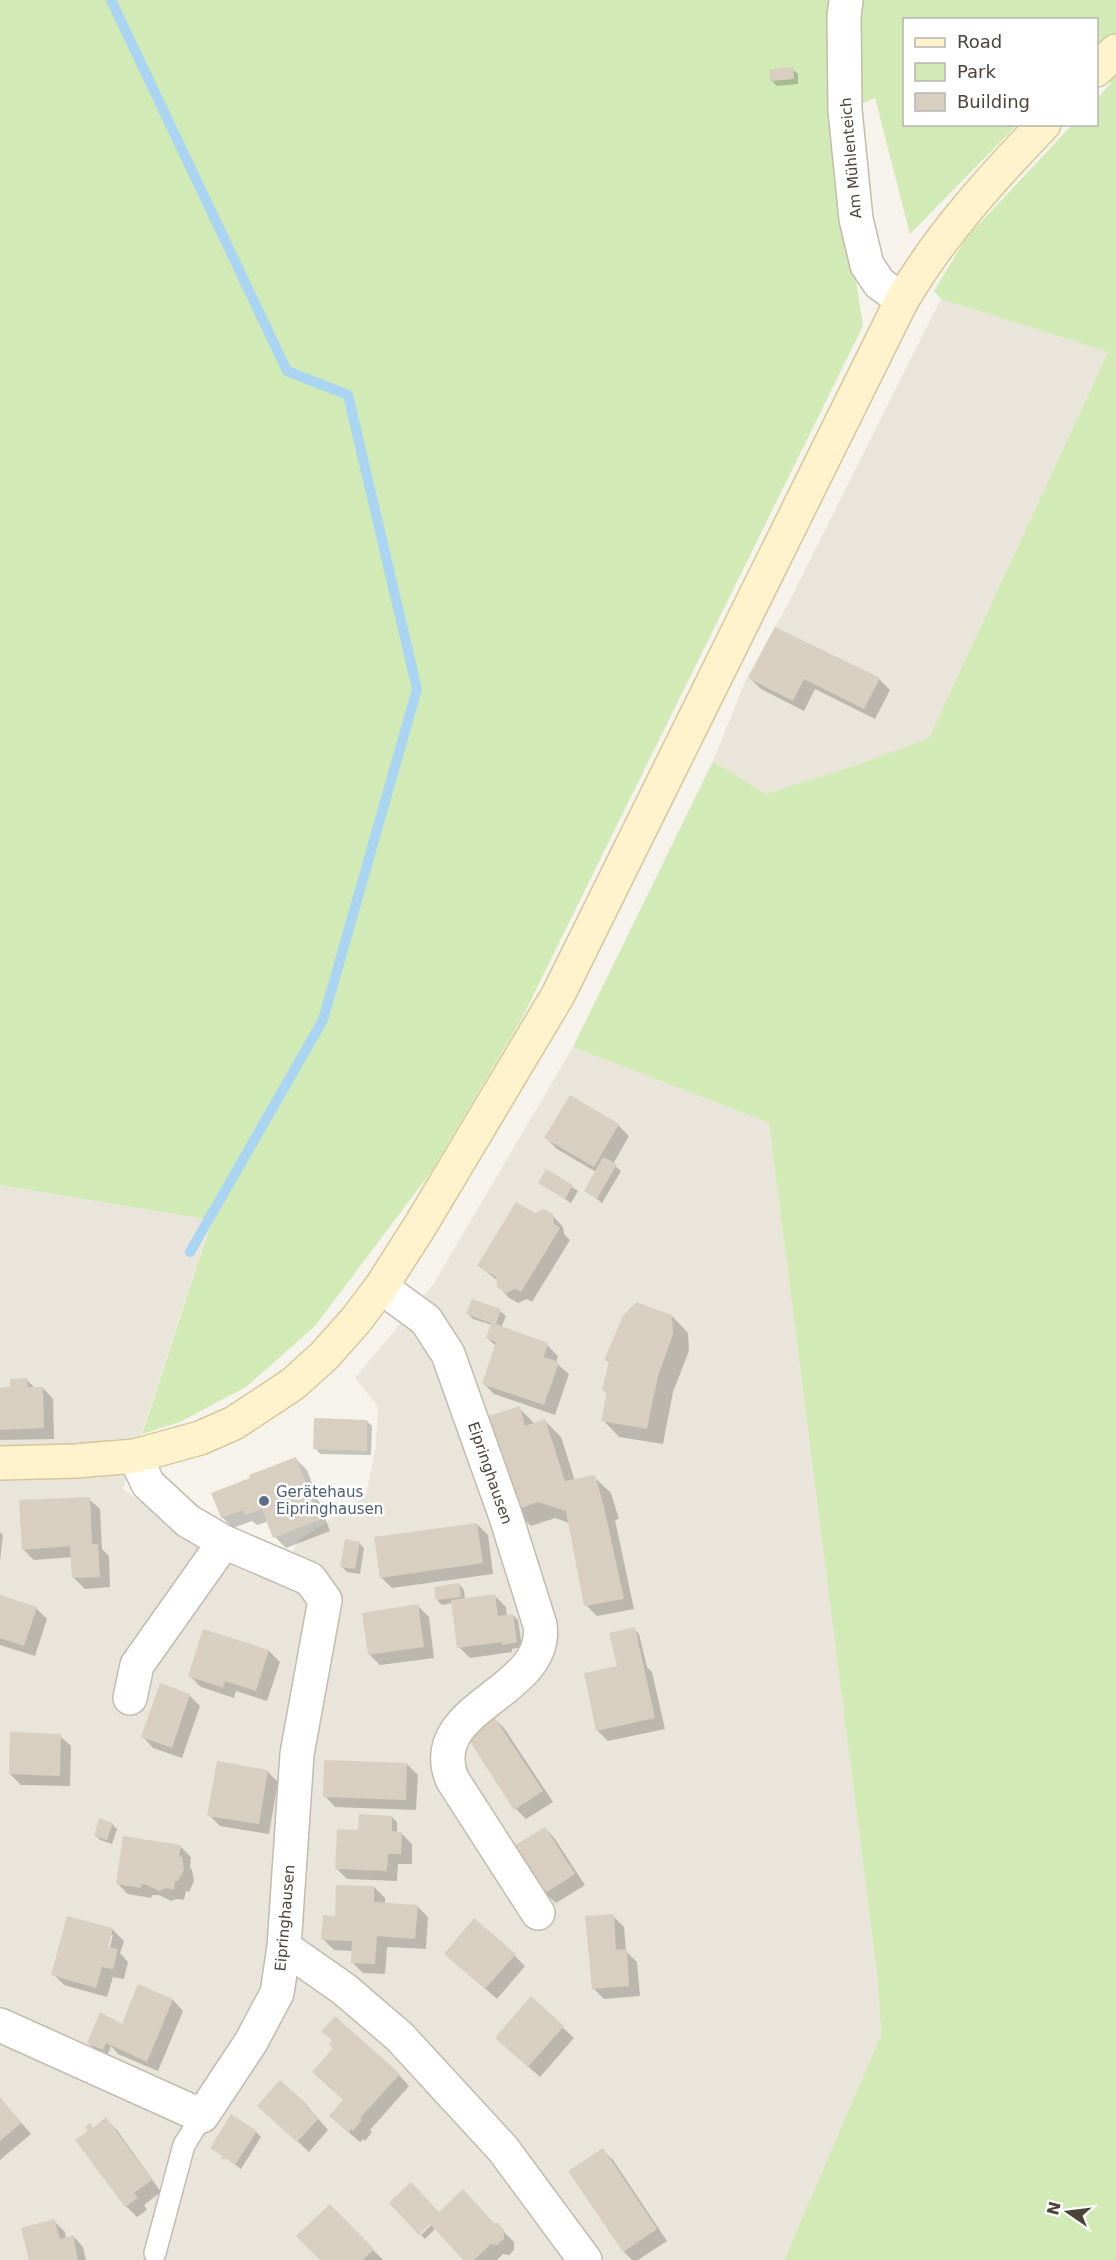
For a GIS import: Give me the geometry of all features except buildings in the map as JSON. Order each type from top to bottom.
[{"type":"main road","points":[[1098,68],[1116,51]]},
{"type":"main road","points":[[0,1463],[75,1461],[135,1456],[200,1438],[234,1423],[293,1384],[332,1348],[357,1320],[420,1226],[562,986],[902,300],[918,272],[959,217],[1042,126]]},
{"type":"street","name":"Am Mühlenteich","points":[[846,0],[844,17],[845,110],[856,219],[867,265],[879,283],[902,300]]},
{"type":"street","name":"Eipringhausen","points":[[381,1287],[426,1320],[448,1354],[506,1517],[540,1625],[542,1634],[539,1648],[531,1662],[459,1727],[449,1743],[447,1752],[448,1770],[452,1779],[538,1913]]},
{"type":"street","name":"Eipringhausen","points":[[135,1456],[148,1484],[188,1521],[224,1542],[310,1579],[325,1600],[297,1754],[284,1947],[277,1994],[251,2042],[202,2116]]},
{"type":"street","points":[[130,1698],[137,1665],[224,1542]]},
{"type":"street","points":[[284,1947],[344,1989],[400,2037],[503,2149],[585,2260]]},
{"type":"street","points":[[0,2025],[202,2116]]},
{"type":"lane","points":[[155,2253],[184,2145],[202,2116]]},
{"type":"shaded area","points":[[941,299],[1108,352],[929,738],[859,764],[766,794],[713,761],[747,677],[789,602]]},
{"type":"shaded area","points":[[573,1047],[769,1123],[878,1982],[881,2035],[784,2260],[0,2260],[0,1185],[212,1219],[123,1489],[197,1545],[278,1578],[299,1540],[366,1496],[376,1445],[378,1407],[355,1378],[434,1283]]},
{"type":"green space","points":[[0,0],[842,0],[848,228],[863,326],[521,1020],[431,1172],[315,1326],[246,1387],[180,1422],[142,1434],[212,1220],[0,1185]]},
{"type":"green space","points":[[853,0],[1116,0],[1116,2260],[784,2260],[881,2035],[878,1982],[769,1123],[573,1047],[713,761],[766,794],[859,764],[929,738],[1108,352],[941,299],[934,291],[966,238],[1071,126],[1098,126],[1098,98],[1111,83],[1098,75],[1098,18],[903,18],[903,126],[1016,126],[910,234],[875,98],[850,108]]},
{"type":"waterway","points":[[111,0],[287,371],[348,395],[417,689],[323,1020],[190,1252]]},
{"type":"place","name":"Gerätehaus Eipringhausen","points":[[264,1501]]}]
